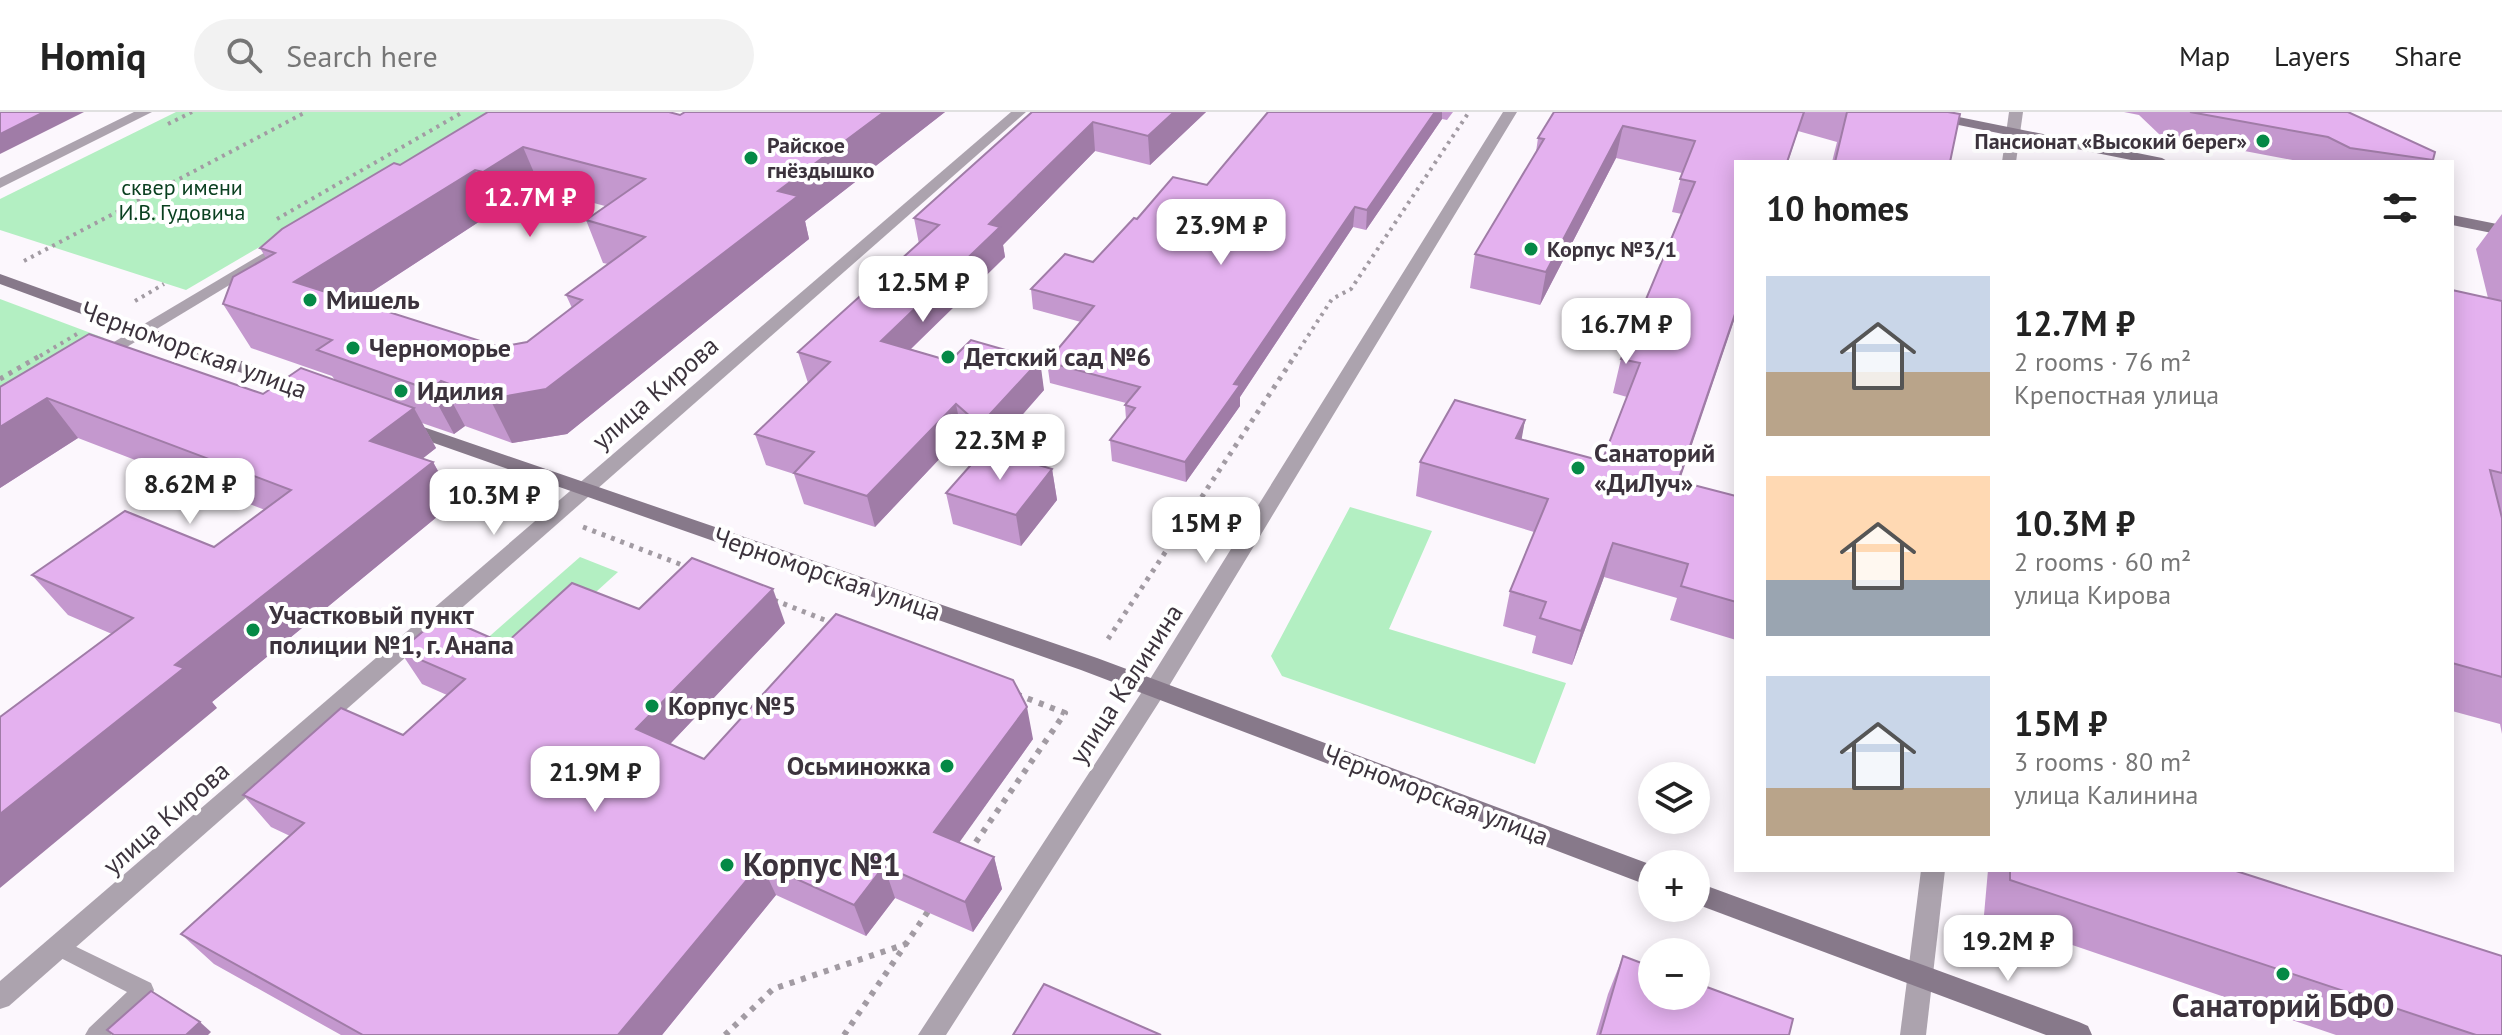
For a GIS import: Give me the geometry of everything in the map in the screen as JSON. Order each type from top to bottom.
[{"type":"street","points":[[0,184],[145,112]]},
{"type":"street","name":"улица Кирова","points":[[0,997],[1019,112]]},
{"type":"street","name":"улица Калинина","points":[[931,1035],[1155,690],[1510,112]]},
{"type":"street","points":[[1914,112],[2152,160]]},
{"type":"street","points":[[2009,160],[2016,112]]},
{"type":"street","points":[[2454,220],[2502,230]]},
{"type":"street","points":[[78,369],[299,237]]},
{"type":"street","name":"Черноморская улица","points":[[7,272],[141,331],[330,399]]},
{"type":"street","name":"Черноморская улица","points":[[388,420],[582,491],[1089,664],[1638,871]]},
{"type":"street","points":[[1913,1035],[1933,872]]},
{"type":"street","points":[[1710,898],[2079,1035]]},
{"type":"lane","points":[[58,947],[144,990],[96,1035]]},
{"type":"path","points":[[7,272],[306,112]]},
{"type":"path","points":[[1108,639],[1332,299],[1351,289],[1469,112]]},
{"type":"path","points":[[431,471],[521,504]]},
{"type":"path","points":[[573,523],[692,569]]},
{"type":"path","points":[[767,598],[841,626]]},
{"type":"path","points":[[959,866],[1065,713],[1005,690]]},
{"type":"path","points":[[844,1035],[933,904]]},
{"type":"path","points":[[725,1035],[773,989],[907,943]]},
{"type":"green space","name":"сквер имени И.В. Гудовича","points":[[176,112],[490,112],[186,290],[0,230],[0,199]]},
{"type":"green space","points":[[0,299],[104,338],[0,398]]},
{"type":"green space","points":[[1350,507],[1432,531],[1389,629],[1566,683],[1535,764],[1282,676],[1271,656]]},
{"type":"green space","points":[[580,557],[618,572],[522,659],[483,642]]},
{"type":"building","points":[[0,112],[44,112],[0,134]]},
{"type":"building","points":[[488,112],[669,112],[680,115],[685,112],[884,112],[778,191],[798,196],[546,389],[490,399],[441,381],[430,390],[317,350],[332,340],[223,304],[233,277],[275,253],[260,248],[282,229],[394,163],[400,165]],"holes":[[[523,147],[645,179],[586,220],[645,237],[566,295],[582,300],[527,342],[499,347],[294,282],[475,170],[483,172]]]},
{"type":"building","points":[[1032,112],[1174,112],[1148,136],[1093,122],[989,224],[1000,227],[881,341],[950,361],[971,340],[1040,360],[980,425],[956,404],[867,496],[794,473],[814,452],[755,434],[830,362],[798,352],[939,225],[914,218]]},
{"type":"building","points":[[1268,112],[1435,112],[1367,210],[1355,207],[1234,384],[1240,385],[1185,462],[1110,440],[1135,408],[1125,405],[1140,387],[1047,362],[1094,306],[1031,289],[1065,254],[1093,262],[1134,218],[1137,219],[1173,177],[1207,185]]},
{"type":"building","points":[[1554,112],[1804,112],[1788,160],[1734,160],[1734,317],[1678,481],[1734,495],[1734,601],[1681,586],[1688,564],[1613,543],[1581,631],[1540,618],[1546,602],[1510,591],[1548,499],[1420,462],[1455,400],[1525,420],[1516,438],[1602,461],[1640,363],[1621,359],[1695,182],[1680,179],[1695,141],[1623,126],[1546,272],[1475,254],[1544,139],[1538,138]]},
{"type":"building","points":[[1847,112],[1960,114],[1950,160],[1835,160]]},
{"type":"building","points":[[2190,112],[2348,112],[2435,152],[2433,160],[2350,148],[2328,137]]},
{"type":"building","points":[[2454,290],[2502,301],[2502,473],[2490,470],[2502,518],[2502,677],[2454,664]]},
{"type":"building","points":[[89,334],[263,394],[301,368],[414,408],[370,441],[433,462],[175,665],[184,668],[0,814],[0,717],[133,618],[32,575],[125,511],[214,547],[291,490],[47,398],[0,427],[0,387]]},
{"type":"building","points":[[985,449],[1052,469],[1016,515],[946,493]]},
{"type":"building","points":[[692,558],[773,589],[636,729],[704,759],[836,614],[1013,680],[1027,707],[934,832],[994,857],[965,902],[884,866],[854,905],[761,863],[618,1035],[363,1035],[181,934],[304,823],[243,795],[341,708],[403,735],[465,679],[400,651],[441,616],[505,644],[572,583],[639,609]]},
{"type":"building","points":[[2010,872],[2239,872],[2502,956],[2502,1035],[2476,1035],[2010,880]]},
{"type":"building","points":[[1623,956],[1638,962],[1638,1010],[1710,1010],[1710,988],[1793,1019],[1789,1035],[1600,1035]]},
{"type":"building","points":[[1044,984],[1161,1035],[1013,1035]]},
{"type":"building","points":[[151,991],[200,1022],[186,1035],[114,1035],[107,1030]]},
{"type":"place","name":"Пансионат «Высокий берег»","points":[[2263,141]]},
{"type":"place","name":"Райское гнёздышко","points":[[751,158]]},
{"type":"place","name":"Корпус №3/1","points":[[1531,249]]},
{"type":"place","name":"Мишель","points":[[310,300]]},
{"type":"place","name":"Черноморье","points":[[353,348]]},
{"type":"place","name":"Детский сад №6","points":[[948,357]]},
{"type":"place","name":"Идилия","points":[[401,391]]},
{"type":"place","name":"Санаторий «ДиЛуч»","points":[[1578,468]]},
{"type":"place","name":"Участковый пункт полиции №1, г. Анапа","points":[[253,630]]},
{"type":"place","name":"Корпус №5","points":[[652,706]]},
{"type":"place","name":"Осьминожка","points":[[947,766]]},
{"type":"place","name":"Корпус №1","points":[[727,865]]},
{"type":"place","name":"Санаторий БФО","points":[[2283,974]]}]
